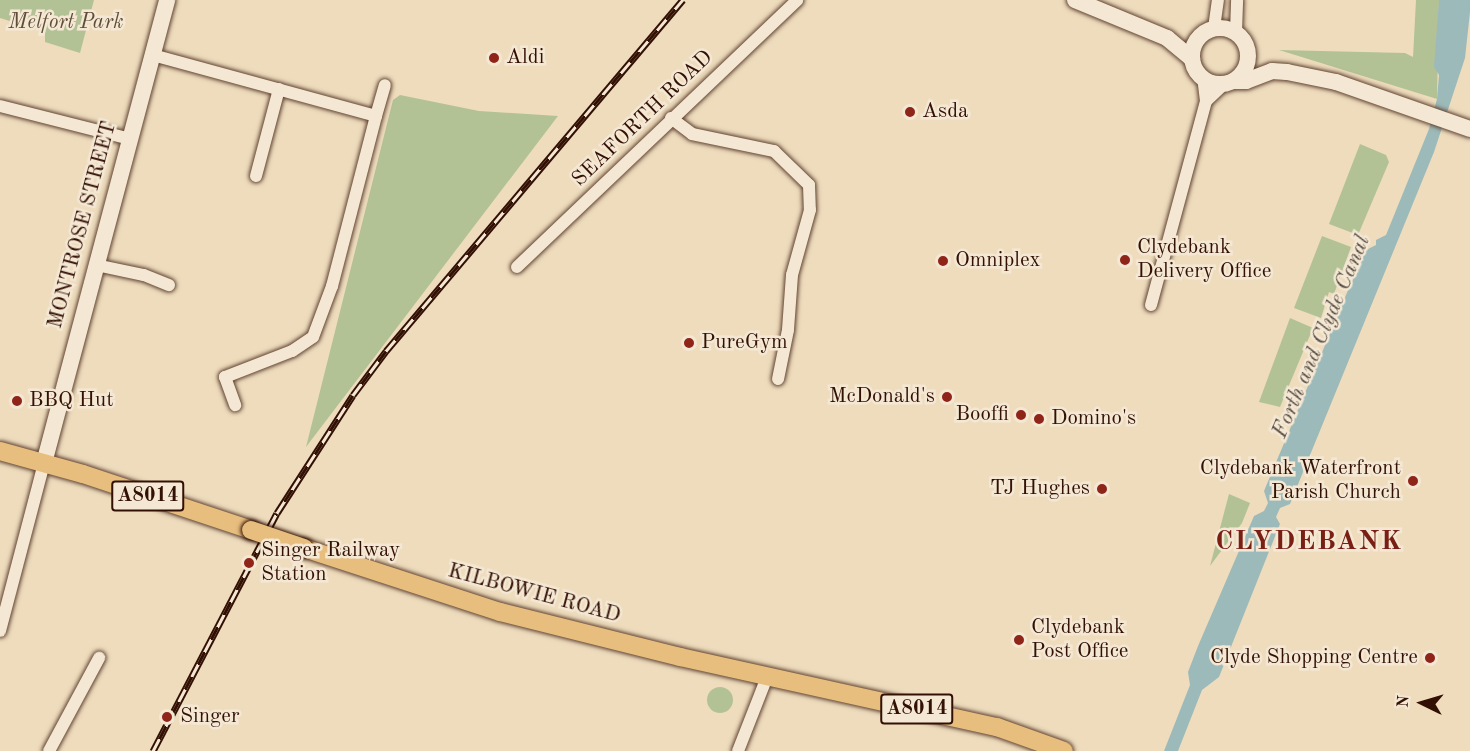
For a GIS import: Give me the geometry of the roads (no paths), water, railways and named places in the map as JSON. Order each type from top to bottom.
[{"type":"main road","name":"KILBOWIE ROAD","points":[[0,451],[251,530],[467,603],[767,677],[997,727],[1064,751]]},
{"type":"street","name":"MONTROSE STREET","points":[[44,463],[167,0]]},
{"type":"street","name":"SEAFORTH ROAD","points":[[517,267],[797,0]]},
{"type":"street","points":[[1076,0],[1167,38],[1192,59]]},
{"type":"street","points":[[1151,305],[1206,101],[1203,78],[1192,59],[1195,44],[1209,31],[1218,0]]},
{"type":"street","points":[[1206,101],[1242,74],[1249,55],[1247,46],[1236,32],[1237,0]]},
{"type":"street","points":[[1167,38],[1209,31],[1236,32]]},
{"type":"street","points":[[153,55],[376,116]]},
{"type":"street","points":[[1249,55],[1272,71],[1336,82],[1469,128]]},
{"type":"street","points":[[1203,78],[1229,82],[1246,81],[1272,71]]},
{"type":"street","points":[[235,405],[225,377],[292,351],[313,337],[332,286],[385,85]]},
{"type":"street","points":[[256,176],[279,89]]},
{"type":"street","points":[[0,106],[130,139]]},
{"type":"street","points":[[671,118],[692,134],[774,151],[809,185],[810,210],[792,275],[788,330],[778,379]]},
{"type":"street","points":[[96,265],[144,275],[169,285]]},
{"type":"street","points":[[0,631],[44,463]]},
{"type":"street","points":[[49,751],[99,658]]},
{"type":"street","points":[[738,751],[767,677]]},
{"type":"water","points":[[1439,0],[1470,0],[1470,12],[1465,58],[1434,152],[1290,504],[1280,508],[1276,517],[1280,524],[1219,677],[1202,690],[1178,751],[1164,751],[1190,685],[1188,672],[1198,646],[1254,516],[1264,511],[1268,503],[1264,491],[1346,295],[1366,250],[1376,245],[1376,240],[1386,235],[1429,129],[1437,99],[1439,75],[1434,67]]},
{"type":"railway","points":[[153,751],[277,513],[353,395],[386,351],[683,0]]},
{"type":"place","name":"Aldi","points":[[494,58]]},
{"type":"place","name":"Asda","points":[[910,112]]},
{"type":"place","name":"Clydebank Delivery Office","points":[[1125,260]]},
{"type":"place","name":"Omniplex","points":[[943,261]]},
{"type":"place","name":"PureGym","points":[[689,343]]},
{"type":"place","name":"McDonald's","points":[[947,397]]},
{"type":"place","name":"BBQ Hut","points":[[17,401]]},
{"type":"place","name":"Booffi","points":[[1021,415]]},
{"type":"place","name":"Domino's","points":[[1039,419]]},
{"type":"place","name":"Clydebank Waterfront Parish Church","points":[[1413,481]]},
{"type":"place","name":"TJ Hughes","points":[[1102,489]]},
{"type":"place","name":"Singer Railway Station","points":[[249,563]]},
{"type":"place","name":"Clydebank Post Office","points":[[1019,640]]},
{"type":"place","name":"Clyde Shopping Centre","points":[[1430,658]]},
{"type":"place","name":"Singer","points":[[167,717]]},
{"type":"district","name":"CLYDEBANK","points":[[1309,542]]},
{"type":"park label","name":"Melfort Park","points":[[66,23]]},
{"type":"water label","name":"Forth and Clyde Canal","points":[[1322,337]]}]
